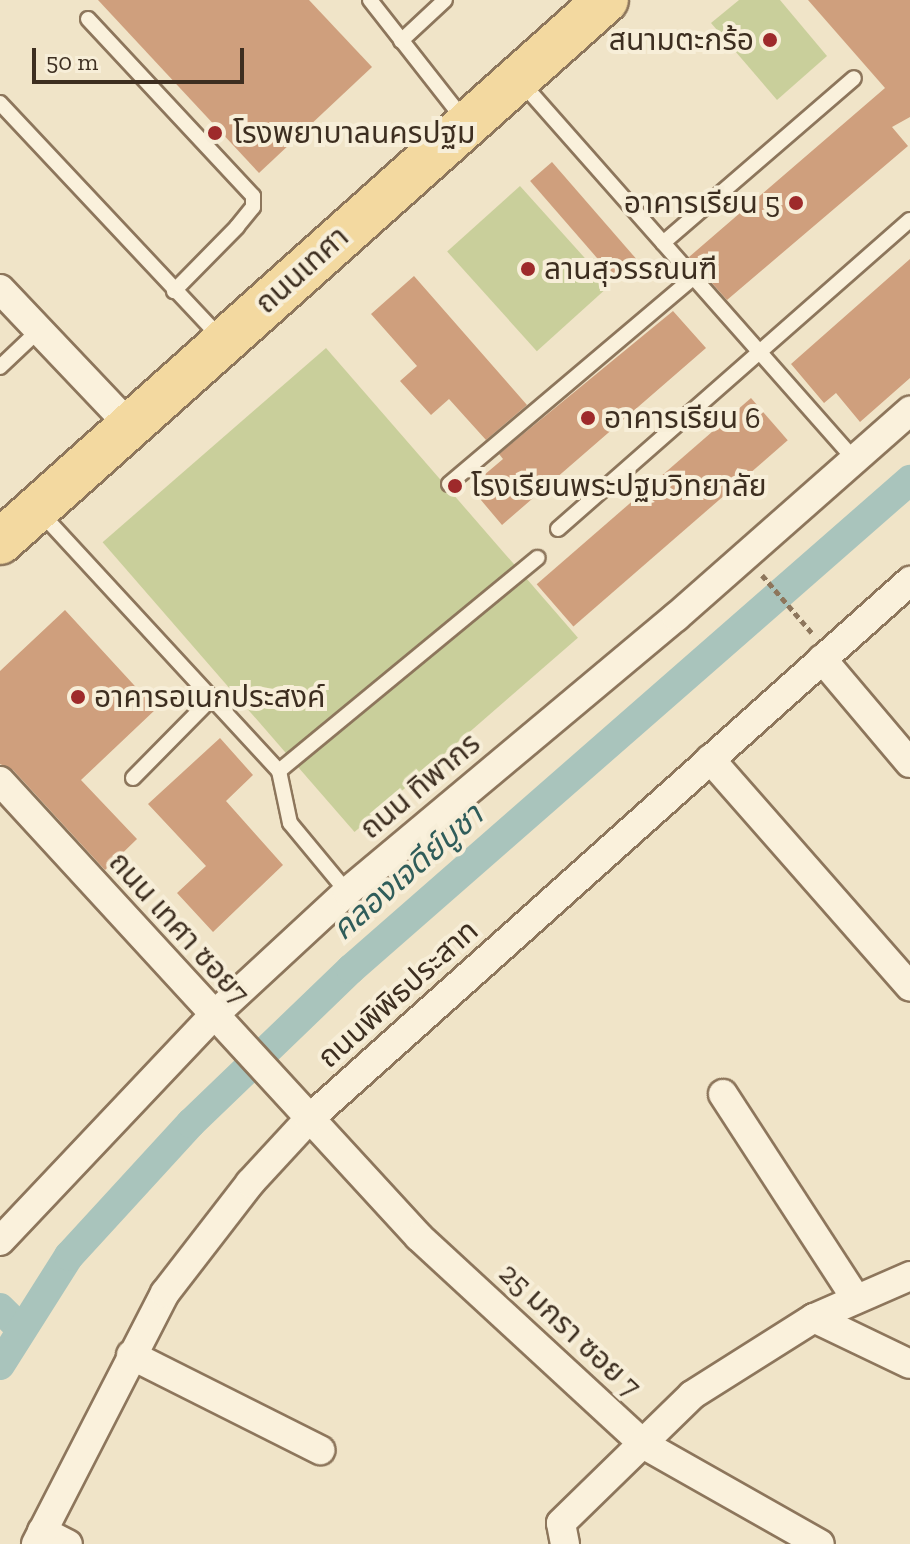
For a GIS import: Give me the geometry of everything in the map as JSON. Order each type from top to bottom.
[{"type":"main road","name":"ถนนเทศา","points":[[0,542],[606,0]]},
{"type":"street","points":[[0,289],[129,425]]},
{"type":"street","name":"ถนน ทิพากร","points":[[0,1241],[213,1016],[347,892],[910,411]]},
{"type":"street","name":"ถนนพิพิธประสาท","points":[[39,1538],[165,1293],[301,1110],[710,759],[819,649],[910,581]]},
{"type":"street","points":[[819,649],[910,763]]},
{"type":"street","points":[[710,759],[910,987]]},
{"type":"street","name":"ถนน เทศา ซอย7","points":[[0,781],[11,813],[213,1016],[301,1110]]},
{"type":"street","points":[[723,1094],[856,1299]]},
{"type":"street","name":"25 มกรา ซอย 7","points":[[301,1110],[419,1237],[643,1444],[820,1544]]},
{"type":"street","points":[[0,1207],[29,1209]]},
{"type":"street","points":[[565,1544],[561,1523],[692,1395],[814,1318],[910,1276]]},
{"type":"street","points":[[814,1318],[910,1364]]},
{"type":"street","points":[[131,1355],[320,1450]]},
{"type":"street","points":[[39,1538],[68,1544]]},
{"type":"lane","points":[[370,0],[467,124]]},
{"type":"lane","points":[[401,41],[445,0]]},
{"type":"lane","points":[[88,19],[253,196],[253,207],[237,227],[174,291]]},
{"type":"lane","points":[[663,243],[854,78]]},
{"type":"lane","points":[[518,79],[855,460]]},
{"type":"lane","points":[[0,103],[223,340]]},
{"type":"lane","points":[[558,529],[910,220]]},
{"type":"lane","points":[[449,484],[695,276]]},
{"type":"lane","points":[[0,367],[39,330]]},
{"type":"lane","points":[[37,509],[279,771],[290,823],[347,892]]},
{"type":"lane","points":[[279,771],[537,558]]},
{"type":"lane","points":[[133,778],[212,698]]},
{"type":"path","points":[[765,578],[819,649]]},
{"type":"green space","name":"สนามตะกร้อ","points":[[739,0],[780,0],[827,56],[777,100],[711,23]]},
{"type":"green space","name":"ลานสุวรรณนฑี","points":[[520,186],[610,286],[537,351],[447,252]]},
{"type":"green space","points":[[326,348],[578,638],[355,832],[103,542]]},
{"type":"building","points":[[98,0],[309,0],[372,67],[259,173]]},
{"type":"building","name":"อาคารเรียน 5","points":[[808,0],[910,0],[910,117],[892,127],[908,146],[727,300],[689,257],[885,88]]},
{"type":"building","points":[[552,162],[636,259],[614,278],[530,181]]},
{"type":"building","points":[[910,259],[910,378],[860,422],[836,393],[824,403],[791,364]]},
{"type":"building","points":[[414,276],[527,405],[486,440],[449,399],[431,415],[400,381],[417,366],[371,314]]},
{"type":"building","name":"อาคารเรียน 6","points":[[673,311],[706,348],[502,525],[470,487],[503,459],[499,454]]},
{"type":"building","points":[[751,398],[788,440],[573,627],[537,584]]},
{"type":"building","name":"อาคารอเนกประสงค์","points":[[65,610],[156,709],[81,780],[137,839],[105,870],[13,770],[0,764],[0,671]]},
{"type":"building","points":[[220,738],[253,775],[226,801],[283,865],[213,932],[177,893],[206,866],[148,804]]},
{"type":"waterway","name":"คลองเจดีย์บูชา","points":[[0,1365],[69,1256],[191,1123],[351,969],[910,480]]},
{"type":"waterway","points":[[0,1308],[21,1329]]},
{"type":"place","name":"สนามตะกร้อ","points":[[770,40]]},
{"type":"place","name":"โรงพยาบาลนครปฐม","points":[[215,133]]},
{"type":"place","name":"อาคารเรียน 5","points":[[796,203]]},
{"type":"place","name":"ลานสุวรรณนฑี","points":[[528,269]]},
{"type":"place","name":"อาคารเรียน 6","points":[[588,418]]},
{"type":"place","name":"โรงเรียนพระปฐมวิทยาลัย","points":[[455,486]]},
{"type":"place","name":"อาคารอเนกประสงค์","points":[[78,697]]}]
